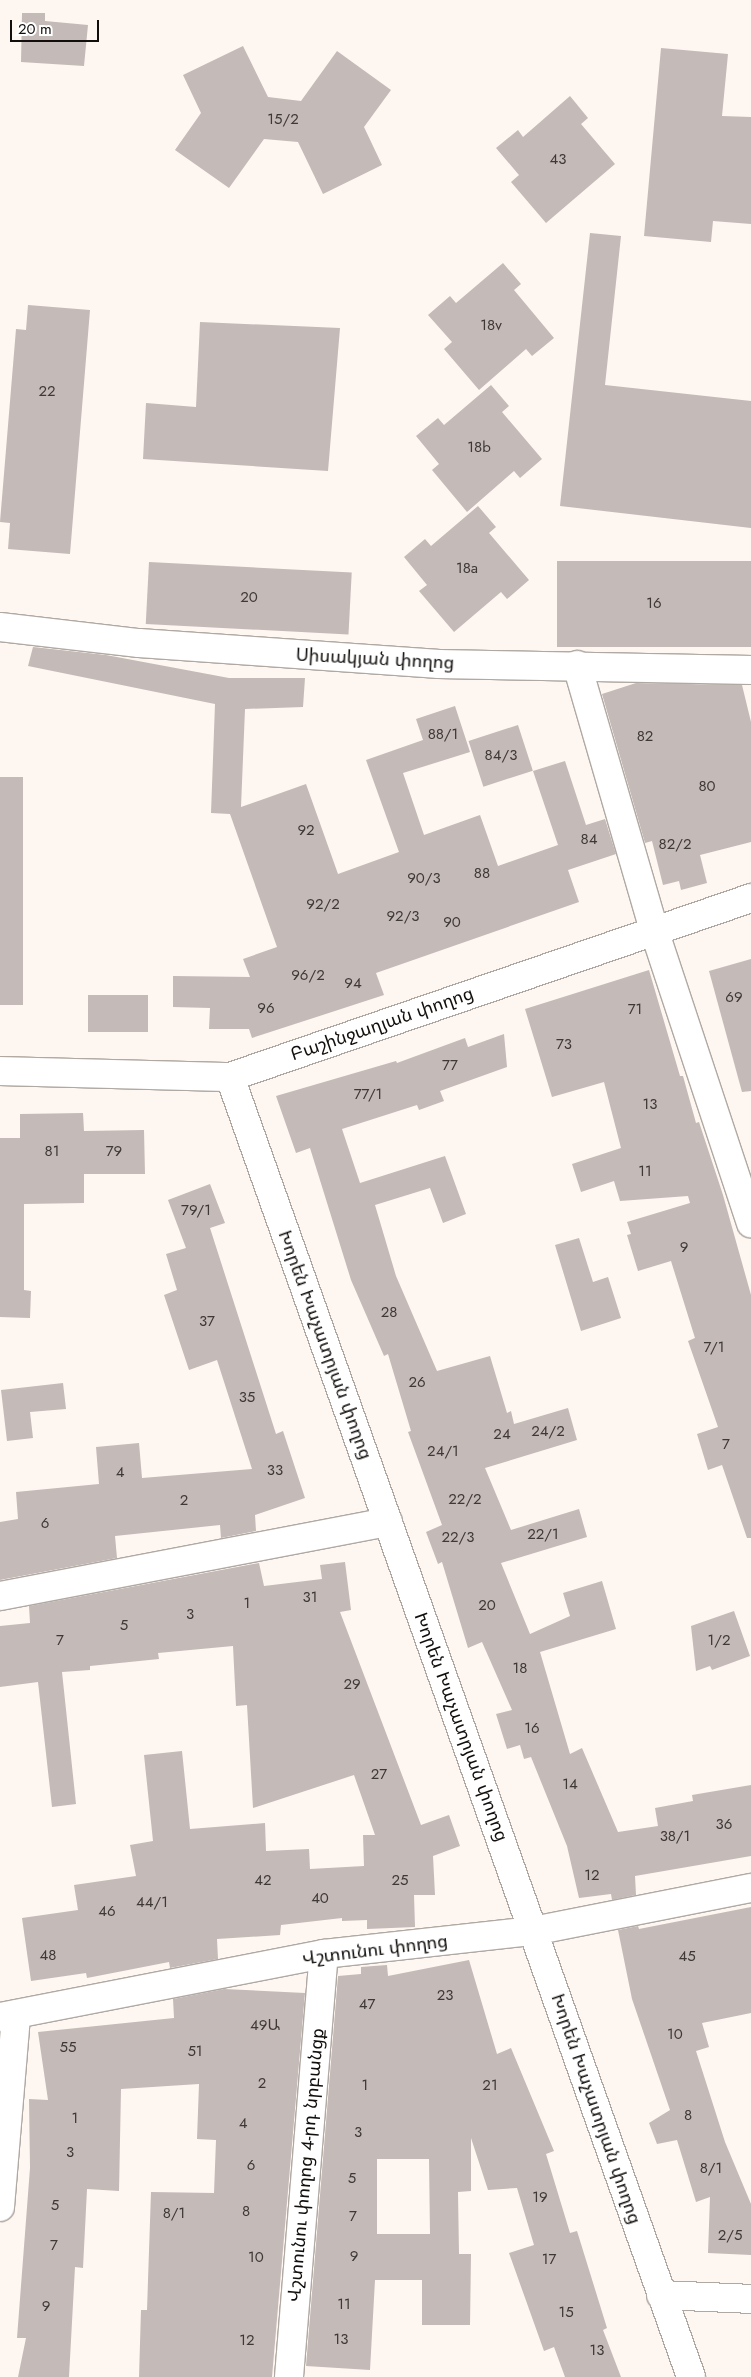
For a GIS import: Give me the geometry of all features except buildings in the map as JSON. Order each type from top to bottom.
[{"type":"street","name":"Սիսակյան փողոց","points":[[0,627],[139,643],[429,664],[578,665],[751,670]]},
{"type":"street","points":[[578,665],[654,930],[751,1223]]},
{"type":"street","name":"Բաշինջաղյան փողոց","points":[[0,1071],[230,1077],[751,898]]},
{"type":"street","name":"Խորեն Խաչատրյան փողոց","points":[[230,1077],[691,2377]]},
{"type":"street","points":[[0,1596],[388,1522]]},
{"type":"street","name":"Վշտունու փողոց","points":[[8,2016],[324,1954],[533,1931],[751,1888]]},
{"type":"street","name":"Վշտունու փողոց 4-րդ նրբանցք","points":[[288,2377],[324,1954]]},
{"type":"street","points":[[0,2207],[8,2016]]},
{"type":"street","points":[[661,2295],[751,2299]]}]
